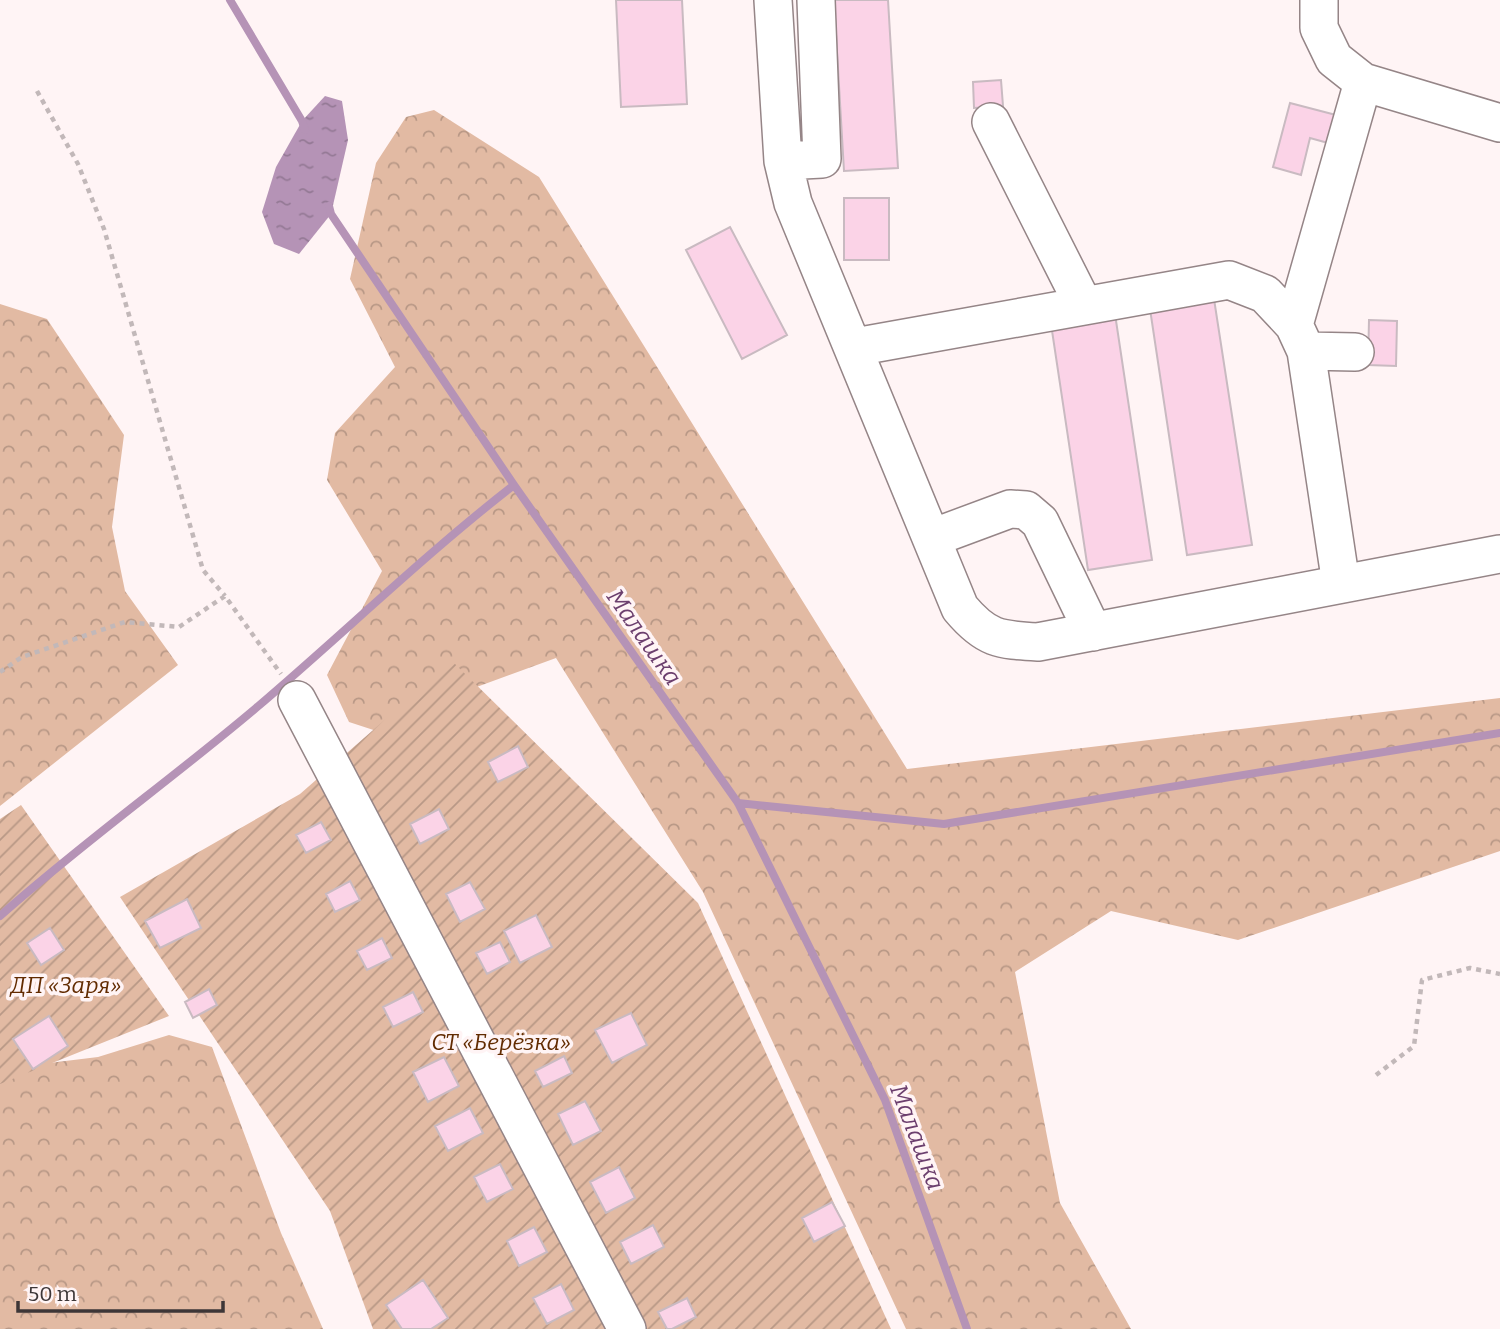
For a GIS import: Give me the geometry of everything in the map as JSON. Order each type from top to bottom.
[{"type":"street","points":[[774,0],[783,161],[793,203],[961,608],[977,628],[1002,640],[1038,642],[1500,554]]},
{"type":"street","points":[[783,161],[822,159],[816,0]]},
{"type":"street","points":[[1319,0],[1319,28],[1334,59],[1363,82],[1500,123]]},
{"type":"street","points":[[1341,584],[1300,338],[1363,82]]},
{"type":"street","points":[[992,122],[1084,306]]},
{"type":"street","points":[[855,347],[1229,280],[1265,294],[1300,338],[1355,352]]},
{"type":"street","points":[[932,537],[1010,509],[1026,510],[1040,522],[1093,632]]},
{"type":"street","points":[[297,700],[627,1329]]},
{"type":"path","points":[[37,91],[78,164],[104,229],[203,570],[264,648]]},
{"type":"path","points":[[0,672],[22,657],[125,622],[179,627],[225,596]]},
{"type":"path","points":[[1376,1075],[1414,1046],[1422,980],[1470,968],[1500,974]]},
{"type":"green space","points":[[434,110],[539,177],[907,769],[1500,698],[1500,851],[1238,940],[1111,911],[1015,972],[1060,1203],[1131,1329],[906,1329],[703,892],[556,658],[463,692],[398,738],[349,722],[327,675],[382,571],[327,480],[335,433],[395,367],[350,279],[376,163],[406,117]]},
{"type":"green space","points":[[0,304],[47,319],[124,435],[112,527],[125,591],[178,665],[0,806]]},
{"type":"green space","name":"СТ «Берёзка»","points":[[452,661],[698,903],[891,1329],[373,1329],[330,1211],[120,897],[300,794]]},
{"type":"green space","name":"ДП «Заря»","points":[[21,805],[169,1016],[0,1084],[0,819]]},
{"type":"green space","points":[[169,1035],[212,1047],[281,1233],[323,1329],[0,1329],[0,1069],[98,1057]]},
{"type":"water","points":[[325,96],[342,101],[348,140],[331,214],[299,254],[274,244],[262,212],[276,167],[302,121]]},
{"type":"building","points":[[616,0],[682,0],[687,104],[621,107]]},
{"type":"building","points":[[834,0],[888,0],[898,168],[844,171]]},
{"type":"building","points":[[1001,80],[1003,106],[974,108],[973,82]]},
{"type":"building","points":[[1290,103],[1336,115],[1328,143],[1310,138],[1301,175],[1273,167]]},
{"type":"building","points":[[844,198],[889,198],[889,260],[844,260]]},
{"type":"building","points":[[730,227],[787,335],[742,359],[686,250]]},
{"type":"building","points":[[1214,299],[1252,545],[1187,555],[1150,309]]},
{"type":"building","points":[[1115,314],[1152,560],[1088,570],[1051,324]]},
{"type":"building","points":[[1369,320],[1397,321],[1396,366],[1368,365]]},
{"type":"building","points":[[518,746],[528,767],[498,782],[488,762]]},
{"type":"building","points":[[439,809],[449,829],[420,844],[410,824]]},
{"type":"building","points":[[321,822],[331,840],[306,853],[296,835]]},
{"type":"building","points":[[350,881],[360,900],[335,912],[326,894]]},
{"type":"building","points":[[470,882],[485,909],[460,922],[446,894]]},
{"type":"building","points":[[187,899],[201,928],[160,948],[145,921]]},
{"type":"building","points":[[536,915],[552,947],[520,963],[504,931]]},
{"type":"building","points":[[50,928],[64,950],[41,965],[27,943]]},
{"type":"building","points":[[382,938],[392,958],[367,970],[357,951]]},
{"type":"building","points":[[500,942],[510,962],[487,974],[476,953]]},
{"type":"building","points":[[209,989],[217,1005],[193,1018],[185,1002]]},
{"type":"building","points":[[413,992],[423,1012],[393,1027],[383,1007]]},
{"type":"building","points":[[631,1013],[647,1045],[612,1063],[595,1030]]},
{"type":"building","points":[[49,1016],[68,1046],[33,1069],[13,1039]]},
{"type":"building","points":[[564,1056],[572,1073],[543,1087],[535,1071]]},
{"type":"building","points":[[444,1057],[459,1086],[428,1102],[413,1072]]},
{"type":"building","points":[[585,1101],[601,1131],[573,1145],[558,1114]]},
{"type":"building","points":[[470,1108],[483,1133],[448,1151],[435,1126]]},
{"type":"building","points":[[500,1164],[513,1189],[487,1202],[474,1177]]},
{"type":"building","points":[[619,1167],[635,1198],[606,1213],[590,1182]]},
{"type":"building","points":[[832,1202],[845,1226],[814,1242],[802,1218]]},
{"type":"building","points":[[653,1225],[664,1247],[631,1264],[620,1242]]},
{"type":"building","points":[[534,1227],[547,1252],[519,1266],[507,1241]]},
{"type":"building","points":[[423,1280],[448,1318],[431,1329],[402,1329],[386,1305]]},
{"type":"building","points":[[561,1284],[574,1310],[547,1324],[533,1298]]},
{"type":"building","points":[[687,1298],[696,1317],[667,1329],[658,1312]]},
{"type":"waterway","name":"Малашка","points":[[230,0],[305,130]]},
{"type":"waterway","name":"Малашка","points":[[329,206],[331,214],[514,485],[738,803],[885,1100],[967,1329]]},
{"type":"waterway","points":[[0,916],[256,708],[448,539],[514,485]]},
{"type":"waterway","points":[[738,803],[944,824],[1500,733]]}]
